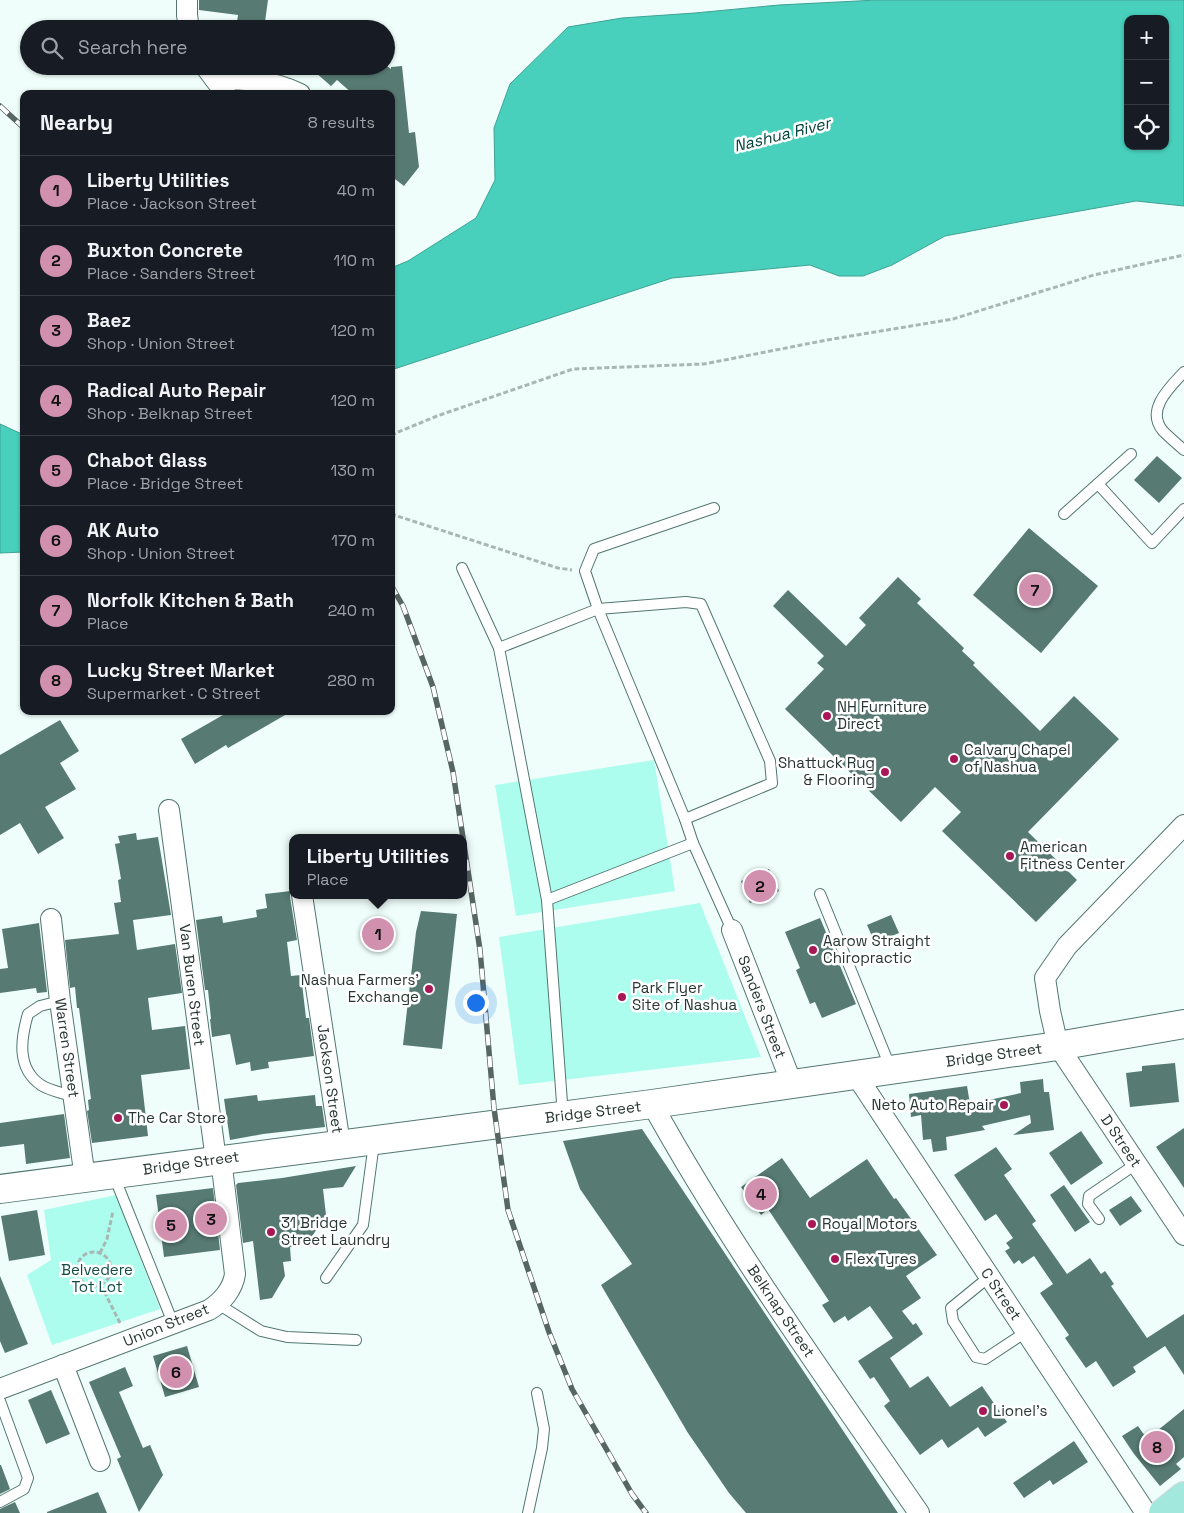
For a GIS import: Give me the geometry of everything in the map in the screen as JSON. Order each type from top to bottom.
[{"type":"main road","points":[[1163,1513],[1184,1496]]},
{"type":"street","points":[[187,0],[188,20]]},
{"type":"street","points":[[215,80],[251,79],[293,90]]},
{"type":"street","name":"Van Buren Street","points":[[169,810],[218,1159]]},
{"type":"street","points":[[1058,1046],[1045,978],[1067,946],[1184,825]]},
{"type":"street","name":"Jackson Street","points":[[303,899],[340,1144]]},
{"type":"street","name":"Warren Street","points":[[51,919],[60,1001],[85,1178]]},
{"type":"street","name":"Sanders Street","points":[[732,930],[792,1084]]},
{"type":"street","name":"Bridge Street","points":[[0,1189],[218,1159],[652,1104],[1058,1046],[1184,1024]]},
{"type":"street","name":"D Street","points":[[1058,1046],[1184,1236]]},
{"type":"street","name":"C Street","points":[[856,1075],[1146,1513]]},
{"type":"street","name":"Belknap Street","points":[[652,1104],[684,1163],[746,1260],[919,1513]]},
{"type":"street","name":"Union Street","points":[[0,1389],[209,1310],[218,1304],[234,1282],[235,1274],[218,1159]]},
{"type":"street","points":[[63,1366],[100,1461]]},
{"type":"lane","points":[[1184,372],[1160,402],[1157,413],[1158,422],[1162,430],[1184,450]]},
{"type":"lane","points":[[1064,514],[1131,454]]},
{"type":"lane","points":[[1098,484],[1152,543],[1184,509]]},
{"type":"lane","points":[[714,508],[594,549],[585,571],[598,609],[685,819],[693,843],[732,930]]},
{"type":"lane","points":[[462,568],[499,648],[548,900],[563,1116]]},
{"type":"lane","points":[[499,648],[598,609],[686,602],[701,604],[770,762],[772,783],[685,819]]},
{"type":"lane","points":[[548,900],[693,843]]},
{"type":"lane","points":[[820,894],[891,1070]]},
{"type":"lane","points":[[60,1001],[40,1006],[28,1014],[23,1033],[22,1055],[28,1074],[42,1086],[74,1097]]},
{"type":"lane","points":[[326,1278],[363,1225],[375,1139]]},
{"type":"lane","points":[[1099,1219],[1088,1204],[1089,1196],[1136,1164]]},
{"type":"lane","points":[[114,1174],[173,1323]]},
{"type":"lane","points":[[989,1277],[951,1308],[952,1322],[976,1357],[985,1359],[1026,1332]]},
{"type":"lane","points":[[218,1304],[261,1331],[287,1337],[356,1340]]},
{"type":"lane","points":[[528,1513],[542,1448],[544,1429],[537,1393]]},
{"type":"lane","points":[[0,1401],[28,1478],[24,1489],[0,1502]]},
{"type":"path","points":[[395,433],[437,416],[573,369],[704,364],[953,318],[1094,276],[1184,255]]},
{"type":"path","points":[[395,515],[558,568],[585,571]]},
{"type":"path","points":[[100,1253],[107,1239],[113,1202]]},
{"type":"path","points":[[89,1252],[100,1253],[109,1260],[111,1266],[109,1277],[101,1285],[84,1284],[80,1280],[76,1269],[77,1264],[89,1252]]},
{"type":"path","points":[[101,1285],[120,1324]]},
{"type":"green space","points":[[654,760],[675,891],[516,916],[495,785]]},
{"type":"green space","name":"Park Flyer Site of Nashua","points":[[700,903],[761,1057],[519,1085],[499,937]]},
{"type":"green space","name":"Belvedere Tot Lot","points":[[116,1195],[160,1309],[52,1345],[27,1275],[51,1260],[44,1210]]},
{"type":"water","name":"Nashua River","points":[[877,0],[1184,0],[1184,206],[1136,201],[945,236],[892,265],[863,276],[839,276],[810,265],[672,278],[395,369],[395,266],[408,261],[476,218],[495,180],[494,128],[510,84],[568,27],[622,18],[779,5]]},
{"type":"water","points":[[0,424],[20,433],[20,552],[0,553]]},
{"type":"building","points":[[199,0],[268,0],[265,20],[237,20],[238,15],[199,10]]},
{"type":"building","points":[[402,66],[409,133],[415,132],[419,167],[404,186],[395,179],[395,90],[348,90],[337,80],[331,86],[318,75],[395,75],[395,67]]},
{"type":"building","points":[[1157,456],[1182,478],[1159,503],[1134,480]]},
{"type":"building","points":[[1029,528],[1098,586],[1041,653],[973,595]]},
{"type":"building","points":[[898,577],[921,599],[917,603],[964,648],[962,651],[975,663],[973,665],[1040,731],[1074,696],[1119,739],[1028,832],[1077,880],[1036,922],[942,831],[961,812],[935,787],[901,822],[785,709],[824,669],[817,663],[824,656],[773,606],[788,590],[846,646],[866,625],[859,618]]},
{"type":"building","points":[[223,715],[285,715],[228,748],[226,745],[195,764],[181,739]]},
{"type":"building","points":[[60,720],[79,751],[60,763],[76,789],[45,807],[64,838],[38,854],[20,823],[0,835],[0,755]]},
{"type":"building","points":[[136,833],[137,840],[158,837],[171,915],[133,920],[137,950],[175,944],[182,993],[148,998],[152,1030],[185,1026],[190,1069],[141,1075],[148,1136],[92,1143],[87,1111],[89,1110],[88,1100],[91,1099],[79,1008],[77,1008],[75,987],[70,988],[65,940],[119,934],[114,903],[121,902],[118,880],[121,879],[115,844],[120,843],[118,836]]},
{"type":"building","points":[[769,869],[779,891],[750,903],[741,881]]},
{"type":"building","points":[[289,891],[297,940],[287,942],[291,976],[301,975],[306,1018],[309,1018],[314,1056],[268,1062],[269,1068],[251,1071],[250,1062],[236,1065],[230,1034],[212,1037],[208,990],[205,990],[196,920],[222,916],[223,923],[257,917],[256,910],[267,908],[265,894]]},
{"type":"building","name":"Nashua Farmers' Exchange","points":[[421,911],[457,914],[442,1049],[403,1045],[416,932]]},
{"type":"building","points":[[891,915],[899,933],[875,943],[867,925]]},
{"type":"building","name":"Aarow Straight Chiropractic","points":[[820,918],[856,1004],[822,1018],[815,1002],[810,1004],[796,970],[800,968],[785,932]]},
{"type":"building","points":[[39,923],[47,992],[37,993],[36,988],[0,993],[0,969],[8,968],[2,929]]},
{"type":"building","points":[[389,925],[390,942],[368,944],[366,927]]},
{"type":"building","points":[[1175,1063],[1179,1102],[1130,1107],[1126,1073],[1142,1071],[1142,1066]]},
{"type":"building","points":[[1043,1079],[1044,1092],[1049,1092],[1054,1130],[1013,1135],[1031,1123],[1030,1115],[982,1126],[985,1130],[946,1137],[947,1150],[933,1152],[931,1139],[923,1140],[921,1115],[911,1117],[909,1094],[967,1086],[970,1104],[1021,1093],[1020,1082]]},
{"type":"building","points":[[257,1095],[258,1101],[315,1095],[316,1106],[322,1106],[325,1127],[230,1140],[224,1099]]},
{"type":"building","points":[[64,1114],[70,1158],[26,1164],[24,1144],[0,1147],[0,1123]]},
{"type":"building","points":[[1184,1128],[1184,1188],[1156,1147]]},
{"type":"building","points":[[642,1129],[898,1513],[746,1513],[729,1493],[688,1433],[601,1285],[632,1264],[580,1189],[563,1141]]},
{"type":"building","points":[[1081,1131],[1103,1163],[1071,1185],[1049,1153]]},
{"type":"building","points":[[996,1147],[1012,1169],[1004,1175],[1036,1221],[1032,1224],[1067,1274],[1090,1258],[1101,1274],[1105,1271],[1114,1284],[1111,1286],[1147,1338],[1184,1314],[1184,1375],[1165,1346],[1133,1367],[1136,1372],[1113,1387],[1096,1361],[1086,1368],[1065,1338],[1069,1335],[1040,1293],[1053,1284],[1034,1256],[1022,1264],[1019,1260],[1014,1264],[1005,1251],[1010,1248],[1006,1243],[1013,1238],[996,1214],[985,1221],[954,1175]]},
{"type":"building","points":[[782,1158],[810,1198],[867,1159],[894,1199],[896,1198],[937,1255],[906,1276],[921,1298],[902,1311],[913,1325],[916,1323],[923,1334],[890,1358],[910,1388],[928,1376],[950,1407],[982,1386],[1007,1422],[985,1437],[978,1427],[948,1448],[942,1439],[920,1455],[884,1406],[890,1401],[874,1377],[870,1379],[858,1361],[893,1338],[870,1306],[848,1321],[845,1316],[834,1323],[822,1305],[829,1301],[768,1209],[761,1215],[741,1187]]},
{"type":"building","name":"31 Bridge Street Laundry","points":[[356,1166],[343,1187],[323,1189],[326,1215],[307,1244],[290,1247],[291,1261],[283,1262],[285,1276],[272,1298],[260,1300],[253,1241],[243,1243],[236,1185],[238,1183]]},
{"type":"building","points":[[1064,1185],[1090,1222],[1075,1232],[1050,1195]]},
{"type":"building","points":[[213,1188],[220,1250],[164,1257],[156,1195]]},
{"type":"building","points":[[1131,1196],[1142,1211],[1120,1226],[1109,1210]]},
{"type":"building","points":[[37,1210],[45,1255],[9,1261],[1,1216]]},
{"type":"building","points":[[0,1276],[28,1344],[5,1353],[0,1341]]},
{"type":"building","points":[[187,1346],[199,1387],[165,1397],[153,1356]]},
{"type":"building","points":[[125,1367],[133,1386],[119,1392],[143,1448],[150,1445],[163,1475],[139,1512],[117,1459],[121,1457],[89,1382]]},
{"type":"building","points":[[51,1390],[70,1434],[46,1444],[28,1400]]},
{"type":"building","points":[[1184,1409],[1184,1457],[1176,1464],[1181,1469],[1160,1486],[1122,1436],[1138,1426],[1147,1439]]},
{"type":"building","points":[[1074,1441],[1088,1462],[1053,1485],[1050,1480],[1024,1498],[1013,1483]]},
{"type":"building","points":[[0,1465],[10,1489],[0,1494]]},
{"type":"building","points":[[98,1492],[107,1513],[47,1513],[47,1512]]},
{"type":"building","points":[[15,1502],[20,1513],[0,1513],[0,1509]]},
{"type":"railway","points":[[0,106],[20,124]]},
{"type":"railway","points":[[395,592],[403,606],[433,687],[453,772],[462,834]]},
{"type":"railway","points":[[467,864],[480,950],[494,1108],[508,1210],[549,1332],[572,1389],[632,1494],[646,1513]]},
{"type":"place","name":"Norfolk Kitchen & Bath","points":[[1035,590]]},
{"type":"place","name":"NH Furniture Direct","points":[[827,716]]},
{"type":"place","name":"Calvary Chapel of Nashua","points":[[954,759]]},
{"type":"place","name":"Shattuck Rug & Flooring","points":[[885,772]]},
{"type":"place","name":"American Fitness Center","points":[[1010,856]]},
{"type":"place","name":"Buxton Concrete","points":[[760,886]]},
{"type":"place","name":"Liberty Utilities","points":[[378,934]]},
{"type":"place","name":"Aarow Straight Chiropractic","points":[[813,950]]},
{"type":"place","name":"Nashua Farmers' Exchange","points":[[429,989]]},
{"type":"place","name":"Park Flyer Site of Nashua","points":[[622,997]]},
{"type":"place","name":"Neto Auto Repair","points":[[1004,1105]]},
{"type":"place","name":"The Car Store","points":[[118,1118]]},
{"type":"place","name":"Radical Auto Repair","points":[[761,1194]]},
{"type":"place","name":"Baez","points":[[211,1219]]},
{"type":"place","name":"Royal Motors","points":[[812,1224]]},
{"type":"place","name":"Chabot Glass","points":[[171,1225]]},
{"type":"place","name":"31 Bridge Street Laundry","points":[[271,1232]]},
{"type":"place","name":"Flex Tyres","points":[[835,1259]]},
{"type":"place","name":"AK Auto","points":[[176,1372]]},
{"type":"place","name":"Lionel's","points":[[983,1411]]},
{"type":"place","name":"Lucky Street Market","points":[[1157,1447]]}]
